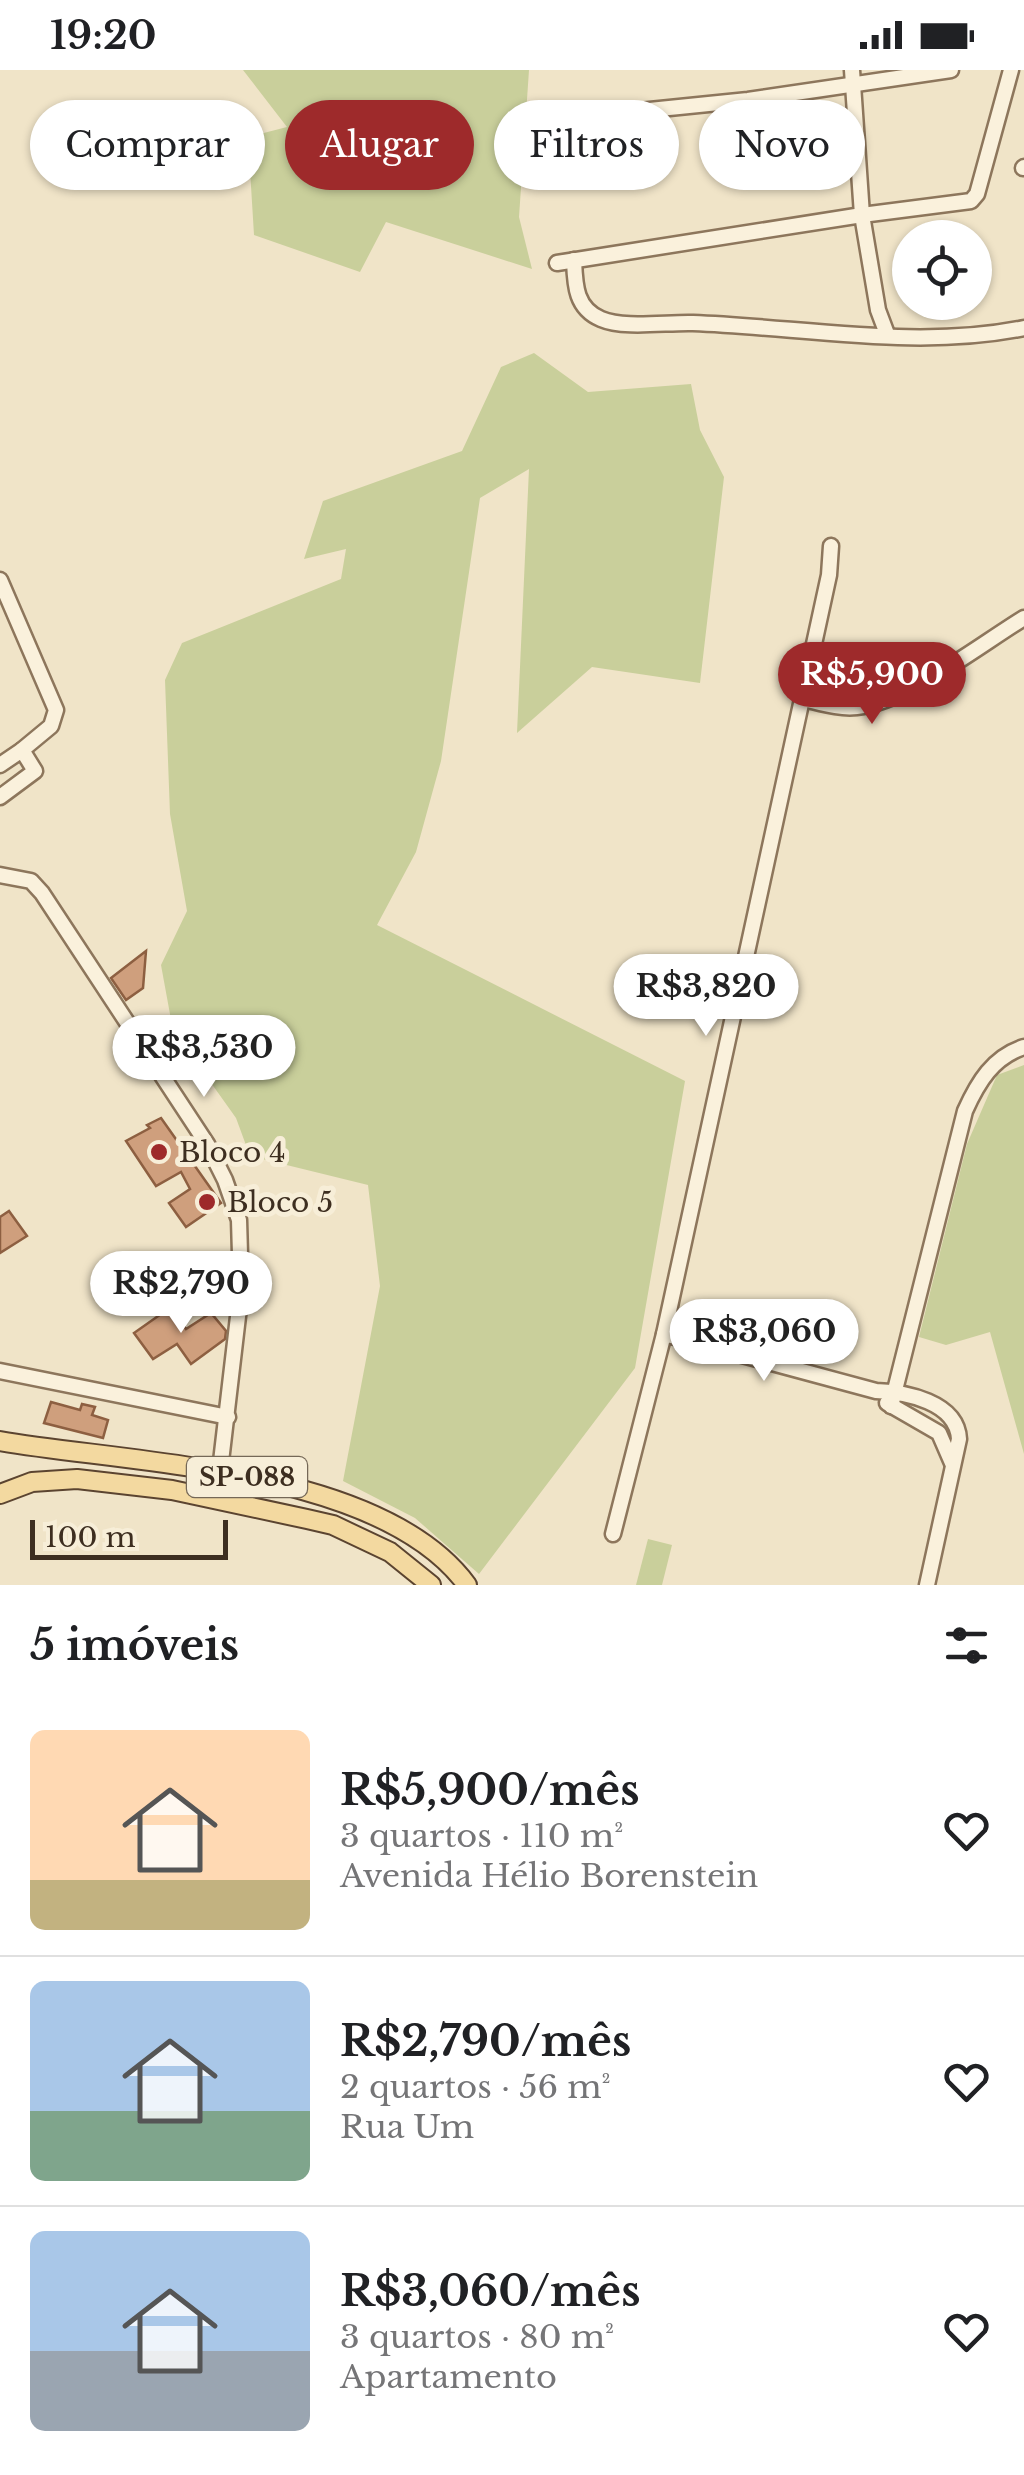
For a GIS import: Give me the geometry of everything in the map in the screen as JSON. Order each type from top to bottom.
[{"type":"main road","name":"SP-088","points":[[0,1441],[220,1470],[334,1500],[390,1523],[424,1545],[468,1585]]},
{"type":"main road","name":"SP-088","points":[[0,1494],[32,1482],[76,1479],[172,1490],[306,1518],[333,1525],[390,1552],[431,1585]]},
{"type":"street","points":[[679,107],[748,100],[852,78],[951,70]]},
{"type":"street","points":[[556,263],[974,200],[1010,70]]},
{"type":"street","points":[[852,78],[862,215],[878,310],[887,334]]},
{"type":"street","points":[[574,260],[580,302],[600,318],[614,322],[887,334],[913,339],[1024,328]]},
{"type":"street","points":[[612,1534],[664,1334],[812,656],[831,546]]},
{"type":"street","points":[[0,580],[56,710],[52,726],[0,765]]},
{"type":"street","points":[[803,698],[852,708],[878,703],[900,694],[1024,618]]},
{"type":"street","points":[[812,656],[845,666],[900,694]]},
{"type":"street","points":[[0,796],[35,771],[22,750]]},
{"type":"street","points":[[0,875],[31,881],[42,892],[206,1144],[239,1220],[240,1291],[220,1470]]},
{"type":"street","points":[[893,1399],[965,1112],[973,1093],[999,1058],[1024,1047]]},
{"type":"street","points":[[664,1334],[876,1391],[940,1433],[953,1464],[926,1585]]},
{"type":"street","points":[[0,1371],[228,1417]]},
{"type":"green space","points":[[243,70],[529,70],[527,100],[494,100],[494,190],[521,190],[519,217],[532,269],[386,222],[360,272],[254,235],[251,190],[265,190],[265,133],[285,128],[285,190],[474,190],[474,100],[285,100],[285,124]]},
{"type":"green space","points":[[534,353],[588,392],[691,384],[700,430],[724,477],[700,683],[592,667],[517,733],[529,469],[480,498],[441,761],[416,852],[377,925],[685,1081],[635,1368],[479,1574],[415,1518],[343,1481],[380,1286],[368,1185],[250,1156],[236,1118],[199,1066],[185,1063],[174,1036],[161,965],[187,911],[170,814],[165,680],[182,643],[341,579],[346,549],[304,559],[323,501],[462,451],[501,367]]},
{"type":"green space","points":[[1024,1065],[1024,1454],[990,1332],[946,1345],[919,1337],[967,1144],[997,1075]]},
{"type":"green space","points":[[648,1539],[672,1545],[662,1585],[636,1585]]},
{"type":"building","points":[[146,951],[143,988],[126,1000],[111,978]]},
{"type":"building","points":[[161,1118],[221,1203],[186,1227],[169,1203],[190,1189],[181,1172],[156,1186],[126,1141]]},
{"type":"building","points":[[9,1211],[27,1236],[0,1253],[0,1217]]},
{"type":"building","points":[[171,1307],[186,1329],[211,1313],[226,1331],[225,1339],[191,1364],[177,1344],[153,1359],[134,1333]]},
{"type":"building","points":[[51,1402],[80,1410],[82,1404],[95,1407],[92,1415],[108,1420],[103,1438],[44,1423]]},
{"type":"place","name":"Bloco 4","points":[[159,1152]]},
{"type":"place","name":"Bloco 5","points":[[207,1202]]}]
